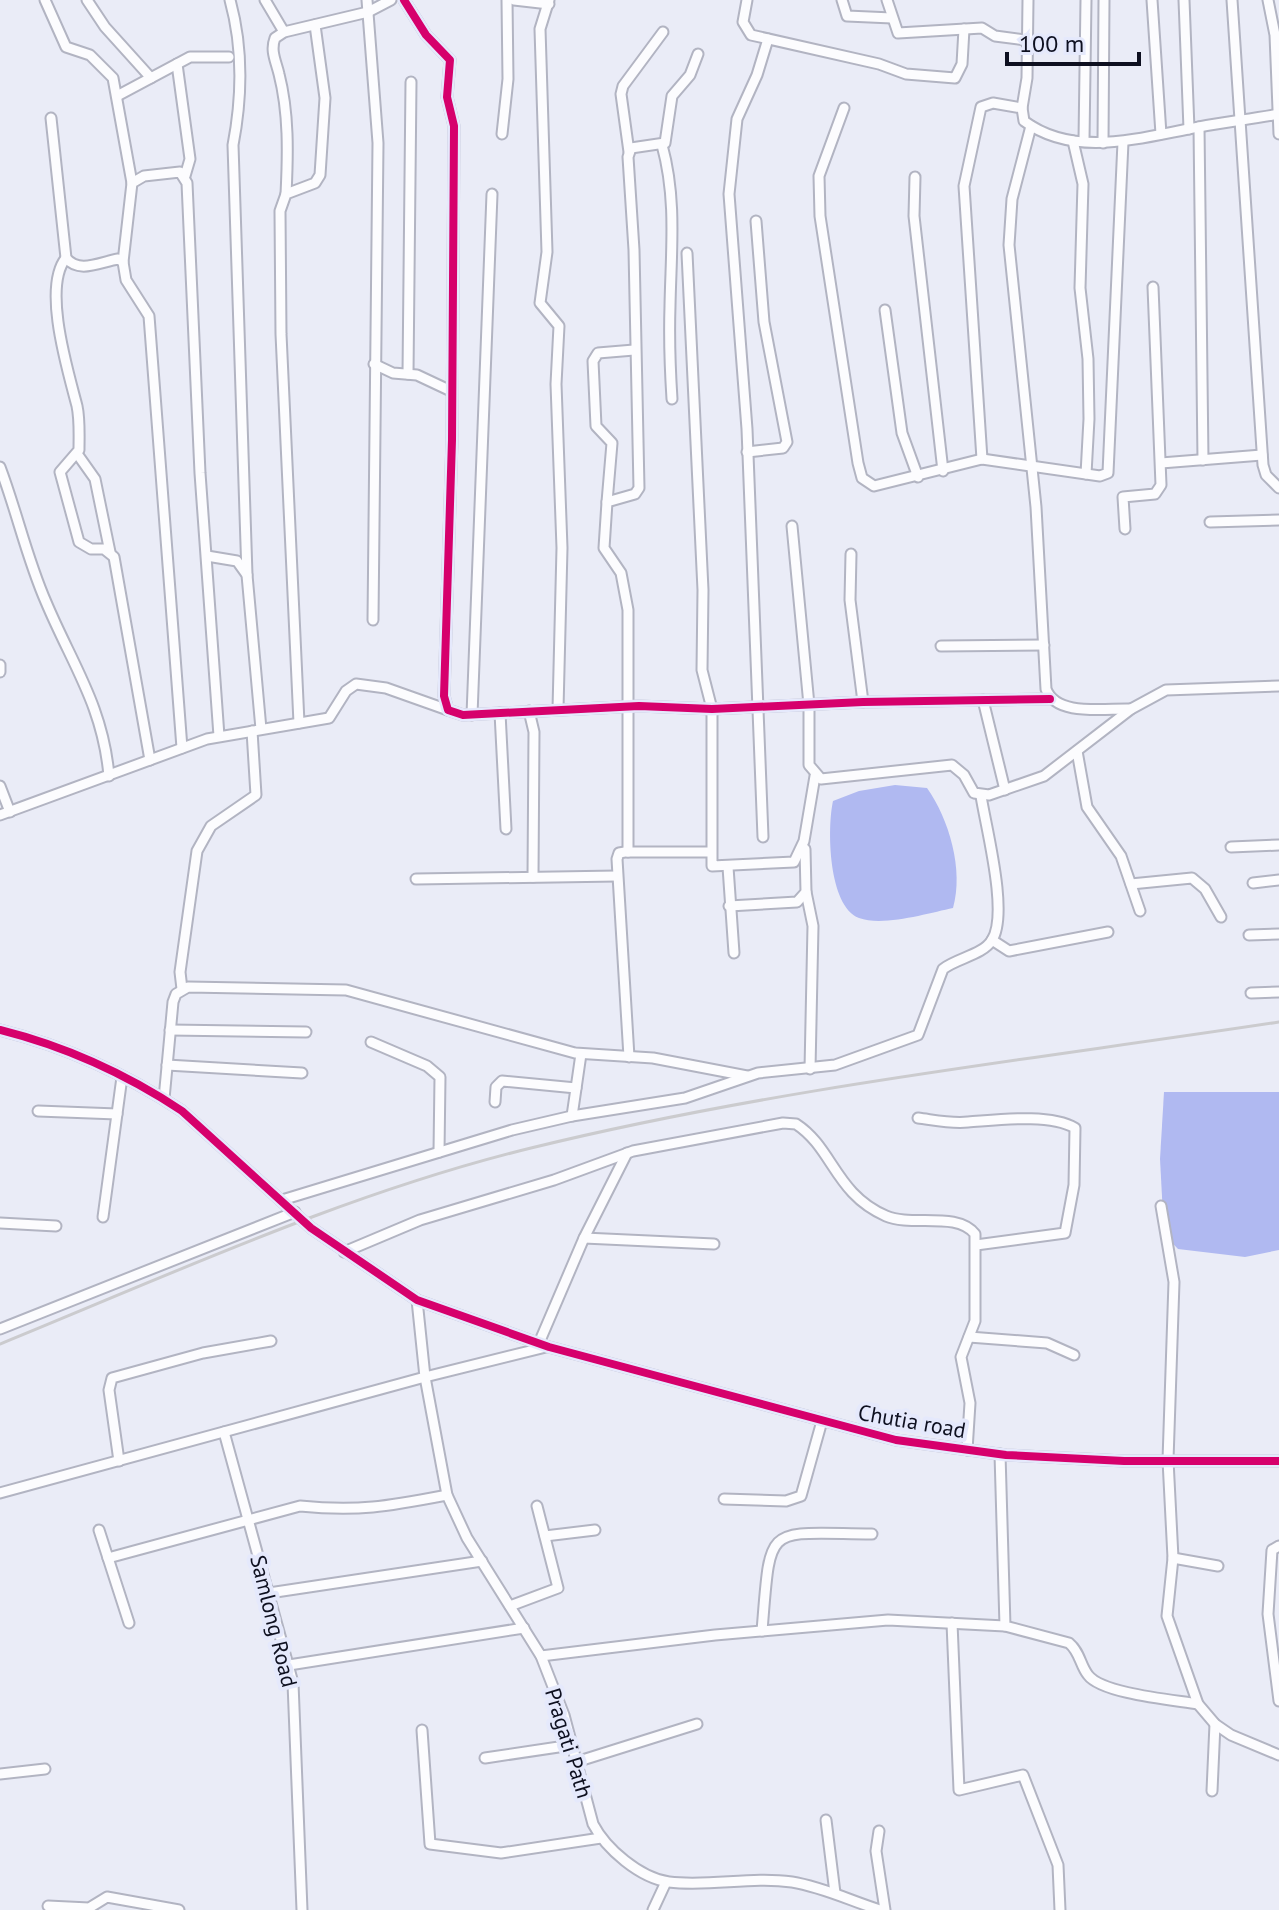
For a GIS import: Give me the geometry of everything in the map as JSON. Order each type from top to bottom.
[{"type":"street","points":[[45,0],[62,43],[70,50],[90,55],[109,71],[117,96],[132,183],[123,262],[126,280],[149,316],[182,748]]},
{"type":"street","points":[[87,0],[117,42],[151,78]]},
{"type":"street","points":[[164,1099],[173,1002],[182,989],[180,972],[197,851],[211,826],[256,795],[257,730],[247,575],[233,145],[242,99],[235,17],[230,0]]},
{"type":"street","points":[[265,0],[284,32]]},
{"type":"street","points":[[367,0],[378,143],[373,620]]},
{"type":"street","points":[[299,723],[281,334],[280,211],[286,194],[288,144],[281,82],[272,45],[284,32],[368,12],[391,0]]},
{"type":"street","points":[[404,0],[426,35],[450,60],[447,97],[454,126],[444,620],[444,696],[448,710]]},
{"type":"street","points":[[502,134],[508,79],[507,0]]},
{"type":"street","points":[[514,0],[549,2],[540,29],[547,252],[540,303],[559,326],[556,384],[562,548],[558,709]]},
{"type":"street","points":[[747,0],[743,22],[746,30],[768,39],[879,64],[906,74],[951,80],[959,73],[962,64],[964,29]]},
{"type":"street","points":[[842,0],[847,16],[892,18]]},
{"type":"street","points":[[887,0],[896,32],[901,34],[982,28],[995,36],[1025,40]]},
{"type":"street","points":[[1028,0],[1025,40],[1027,78],[1022,108],[1024,121],[1031,126],[1079,141],[1103,143],[1278,114]]},
{"type":"street","points":[[1086,0],[1079,141],[1083,184],[1080,288],[1088,359],[1086,474]]},
{"type":"street","points":[[1103,143],[1104,0]]},
{"type":"street","points":[[1152,0],[1161,134]]},
{"type":"street","points":[[1184,0],[1194,128],[1203,460]]},
{"type":"street","points":[[1232,0],[1262,455],[1266,475],[1279,488]]},
{"type":"street","points":[[1268,0],[1275,35],[1279,134]]},
{"type":"street","points":[[286,194],[315,183],[320,175],[325,98],[315,25]]},
{"type":"street","points":[[607,502],[635,494],[639,488],[634,250],[629,152],[621,94],[623,86],[663,32]]},
{"type":"street","points":[[763,837],[747,452],[729,194],[737,119],[757,75],[768,39]]},
{"type":"street","points":[[672,399],[670,304],[674,233],[670,176],[662,145],[672,96],[690,75],[698,54]]},
{"type":"street","points":[[117,96],[198,55],[229,57]]},
{"type":"street","points":[[177,64],[190,159],[185,176],[219,736]]},
{"type":"street","points":[[408,374],[411,82]]},
{"type":"street","points":[[982,459],[964,186],[981,107],[993,103],[1022,108]]},
{"type":"street","points":[[844,108],[819,176],[820,216],[858,463],[867,485],[918,477],[982,459],[1100,476],[1108,473],[1111,466],[1123,142]]},
{"type":"street","points":[[51,118],[66,258],[74,266],[83,267],[118,259],[123,262]]},
{"type":"street","points":[[1031,126],[1012,199],[1009,245],[1036,507],[1050,699]]},
{"type":"street","points":[[629,152],[637,146],[662,145]]},
{"type":"street","points":[[132,183],[136,178],[172,172],[185,176]]},
{"type":"street","points":[[915,177],[914,216],[943,471]]},
{"type":"street","points":[[472,715],[492,194]]},
{"type":"street","points":[[747,452],[783,448],[787,442],[764,322],[756,221]]},
{"type":"street","points":[[687,253],[703,590],[702,670],[712,709],[712,866],[787,865],[799,858],[804,841],[815,776],[809,765],[809,705],[792,526]]},
{"type":"street","points":[[66,258],[58,267],[56,284],[66,369],[79,418],[78,455],[95,479],[150,760]]},
{"type":"street","points":[[1125,529],[1123,497],[1160,491],[1153,287]]},
{"type":"street","points":[[885,310],[902,433],[918,477]]},
{"type":"street","points":[[628,852],[628,610],[621,573],[604,548],[612,443],[596,426],[593,361],[598,353],[634,350]]},
{"type":"street","points":[[374,364],[451,391]]},
{"type":"street","points":[[78,455],[65,463],[60,472],[79,542],[91,549],[110,552]]},
{"type":"street","points":[[1161,463],[1262,455]]},
{"type":"street","points":[[0,467],[46,604],[91,694],[104,739],[109,776]]},
{"type":"street","points":[[1210,522],[1279,520]]},
{"type":"street","points":[[851,554],[850,600],[863,702]]},
{"type":"street","points":[[207,556],[237,561],[247,575]]},
{"type":"street","points":[[941,646],[1044,645]]},
{"type":"street","points":[[0,665],[0,672]]},
{"type":"street","points":[[0,786],[5,814],[219,736],[329,718],[346,691],[356,684],[386,688],[448,710],[472,715],[627,706],[712,709],[863,702],[1050,699],[1063,707],[1131,709]]},
{"type":"street","points":[[815,776],[830,779],[952,765],[959,768],[974,793],[981,796],[1044,776],[1131,709],[1166,690],[1279,686]]},
{"type":"street","points":[[983,700],[1005,790]]},
{"type":"street","points":[[529,711],[534,732],[533,877]]},
{"type":"street","points":[[500,713],[506,829]]},
{"type":"street","points":[[1077,751],[1087,807],[1112,840],[1140,911]]},
{"type":"street","points":[[282,1200],[439,1152],[572,1116],[685,1098],[747,1076],[835,1065],[918,1035],[943,969],[992,940],[998,916],[981,796]]},
{"type":"street","points":[[804,841],[806,892],[813,926],[810,1069]]},
{"type":"street","points":[[1231,847],[1279,845]]},
{"type":"street","points":[[629,1057],[617,876],[619,853],[710,852]]},
{"type":"street","points":[[728,867],[734,953]]},
{"type":"street","points":[[416,879],[617,876]]},
{"type":"street","points":[[1131,884],[1192,878],[1205,889],[1221,917]]},
{"type":"street","points":[[1253,883],[1279,880]]},
{"type":"street","points":[[729,906],[797,902],[806,892]]},
{"type":"street","points":[[992,940],[1009,951],[1108,932]]},
{"type":"street","points":[[1249,935],[1279,934]]},
{"type":"street","points":[[182,989],[346,990],[581,1054],[696,1064],[747,1076]]},
{"type":"street","points":[[1251,993],[1279,992]]},
{"type":"street","name":"Chutia road","points":[[0,1030],[43,1042],[164,1099],[344,1252],[417,1300],[544,1345],[676,1378],[896,1440],[1000,1454],[1279,1461]]},
{"type":"street","points":[[170,1030],[306,1032]]},
{"type":"street","points":[[371,1042],[427,1066],[440,1077],[439,1152]]},
{"type":"street","points":[[572,1116],[581,1054]]},
{"type":"street","points":[[167,1065],[302,1073]]},
{"type":"street","points":[[103,1217],[122,1077]]},
{"type":"street","points":[[495,1102],[496,1087],[502,1081],[576,1088]]},
{"type":"street","points":[[38,1111],[117,1114]]},
{"type":"street","points":[[918,1118],[968,1122],[1005,1118],[1062,1123],[1075,1128],[1074,1185],[1065,1233],[976,1245]]},
{"type":"street","points":[[344,1252],[420,1220],[545,1183],[661,1143],[783,1123],[796,1124],[848,1191],[863,1202],[896,1219],[967,1225],[975,1234],[975,1321],[961,1357],[970,1403],[967,1450]]},
{"type":"street","points":[[0,1493],[544,1345],[584,1238],[627,1153]]},
{"type":"street","points":[[1161,1206],[1174,1282],[1168,1460],[1173,1558],[1167,1616],[1198,1704],[1215,1724],[1279,1755]]},
{"type":"street","points":[[0,1329],[295,1212]]},
{"type":"street","points":[[0,1223],[56,1226]]},
{"type":"street","points":[[584,1238],[714,1244]]},
{"type":"street","name":"Pragati Path","points":[[417,1300],[425,1377],[447,1495],[454,1516],[541,1656],[572,1745],[593,1824],[601,1838],[632,1865],[666,1882],[755,1878],[796,1883],[882,1910]]},
{"type":"street","points":[[969,1337],[1047,1343],[1074,1355]]},
{"type":"street","points":[[119,1461],[109,1390],[112,1378],[203,1353],[271,1341]]},
{"type":"street","points":[[724,1499],[786,1501],[801,1496],[822,1421]]},
{"type":"street","name":"Samlong Road","points":[[224,1432],[289,1665],[302,1910]]},
{"type":"street","points":[[1000,1454],[1005,1626]]},
{"type":"street","points":[[108,1558],[248,1517],[300,1506],[358,1510],[447,1495]]},
{"type":"street","points":[[510,1606],[558,1588],[537,1506]]},
{"type":"street","points":[[99,1530],[129,1623]]},
{"type":"street","points":[[545,1536],[595,1530]]},
{"type":"street","points":[[762,1631],[768,1558],[778,1539],[793,1533],[872,1534]]},
{"type":"street","points":[[1279,1546],[1272,1550],[1268,1614],[1279,1701]]},
{"type":"street","points":[[1173,1558],[1218,1566]]},
{"type":"street","points":[[269,1593],[482,1561]]},
{"type":"street","points":[[541,1656],[888,1620],[1005,1626],[1069,1643],[1088,1675],[1097,1682],[1120,1690],[1198,1704]]},
{"type":"street","points":[[952,1623],[959,1790],[1023,1775],[1058,1865],[1060,1910]]},
{"type":"street","points":[[289,1665],[524,1628]]},
{"type":"street","points":[[576,1762],[697,1724]]},
{"type":"street","points":[[1212,1791],[1215,1724]]},
{"type":"street","points":[[422,1730],[430,1844],[501,1853],[558,1848],[601,1838]]},
{"type":"street","points":[[485,1758],[572,1745]]},
{"type":"street","points":[[0,1774],[45,1769]]},
{"type":"street","points":[[826,1820],[835,1893]]},
{"type":"street","points":[[879,1831],[876,1851],[882,1910]]},
{"type":"street","points":[[653,1910],[666,1882]]},
{"type":"street","points":[[48,1906],[89,1908],[107,1897],[179,1910]]},
{"type":"water","points":[[895,785],[927,788],[942,814],[952,845],[957,878],[953,908],[880,921],[859,918],[849,911],[841,898],[832,865],[830,829],[833,801],[859,791]]},
{"type":"water","points":[[1164,1092],[1279,1092],[1279,1250],[1245,1257],[1178,1249],[1164,1234],[1160,1159]]},
{"type":"railway","points":[[0,1344],[328,1211],[462,1166],[531,1148],[716,1108],[809,1092],[1279,1022]]},
{"type":"cycle path","points":[[404,0],[426,35],[450,60],[447,97],[454,126],[452,440],[444,696],[448,710],[463,715],[639,706],[712,709],[863,702],[1050,699]]},
{"type":"cycle path","points":[[0,1030],[48,1044],[94,1063],[182,1111],[311,1228],[417,1300],[549,1347],[896,1440],[1006,1455],[1124,1461],[1279,1461]]}]
